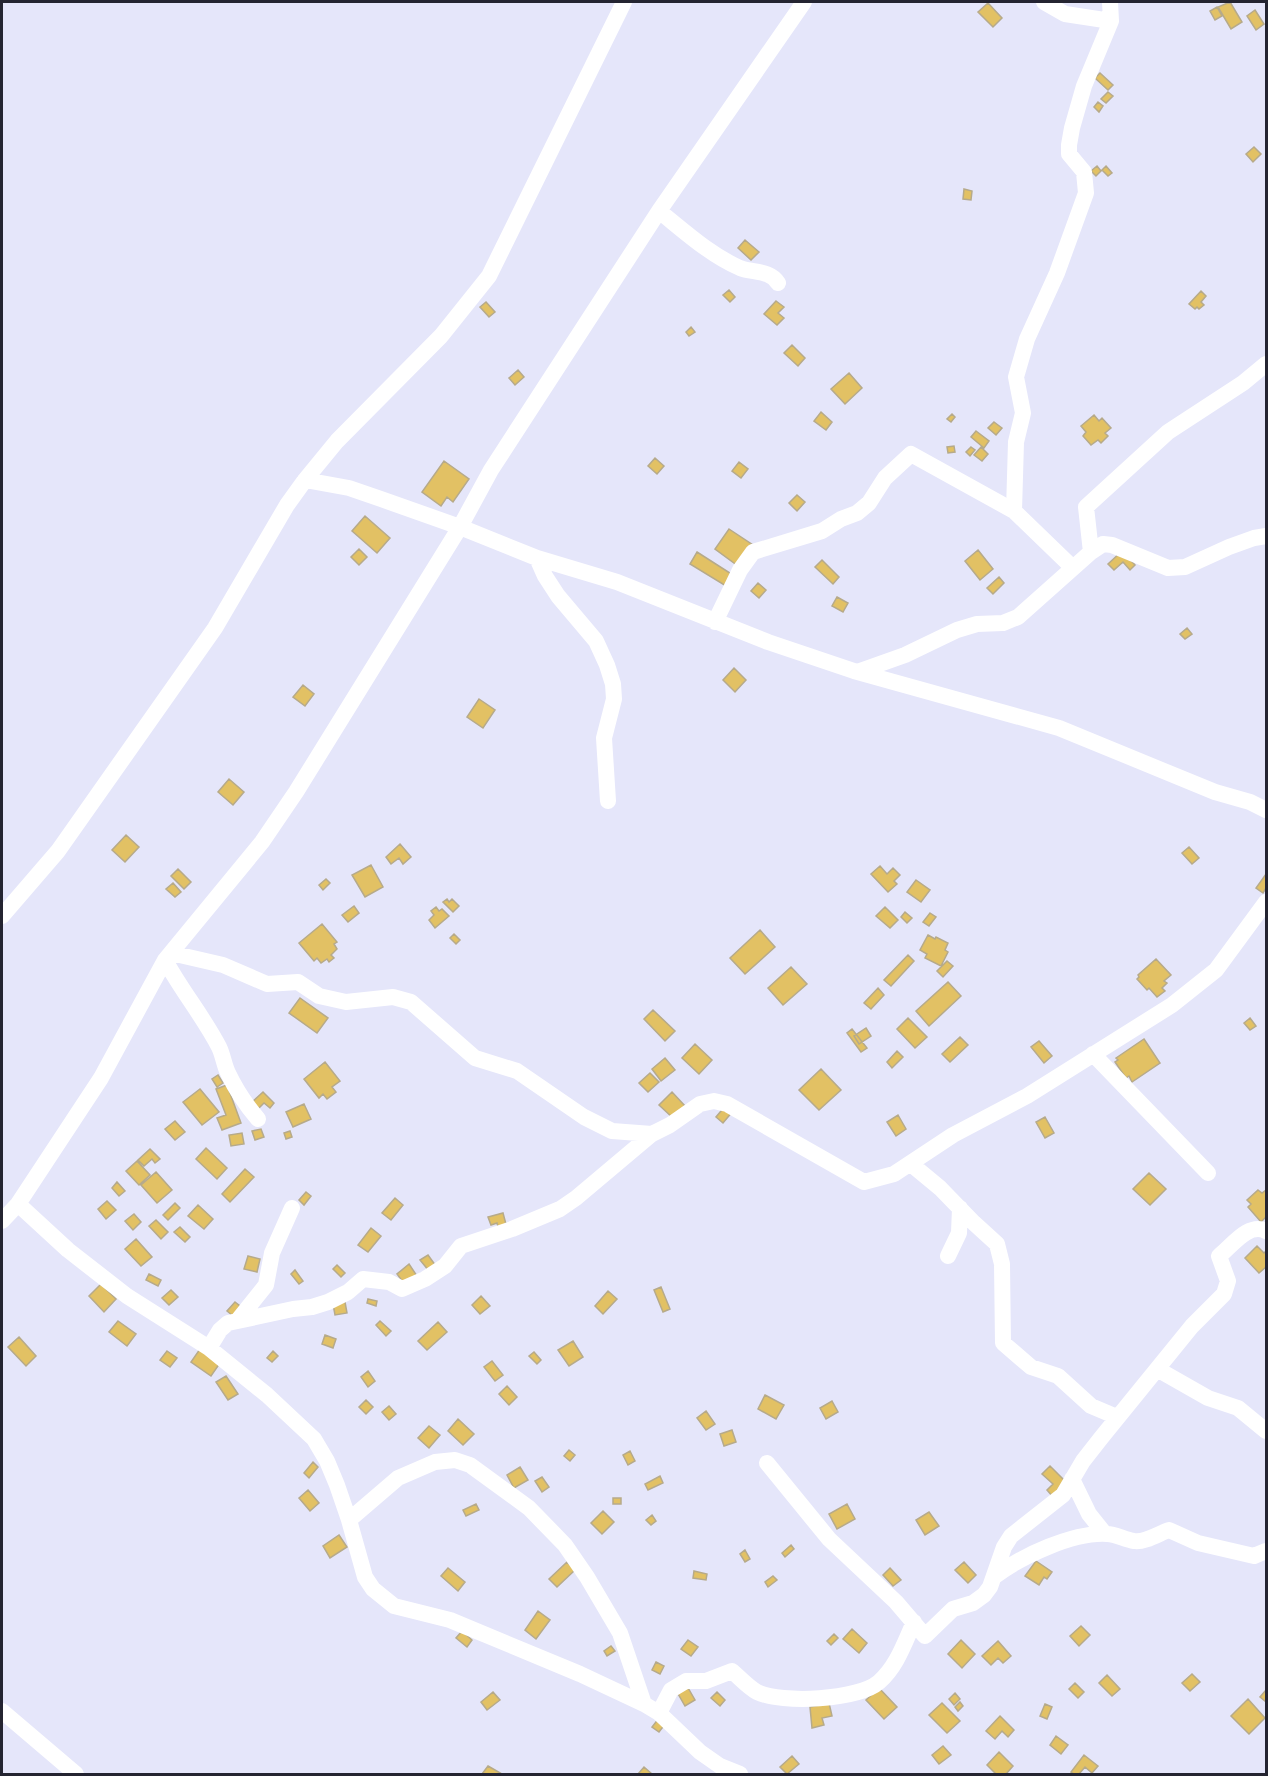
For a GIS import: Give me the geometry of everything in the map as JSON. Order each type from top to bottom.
[{"type":"street","points":[[2,916],[58,851],[208,638],[287,505],[305,480],[337,441],[441,336],[489,276],[624,2]]},
{"type":"street","points":[[2,1221],[18,1204],[101,1078],[168,957],[262,842],[296,792],[460,527],[491,470],[659,211],[804,2]]},
{"type":"street","points":[[1044,2],[1065,14],[1111,21]]},
{"type":"street","points":[[1014,511],[1016,442],[1023,413],[1016,377],[1027,339],[1057,273],[1086,193],[1084,172],[1069,153],[1069,144],[1084,86],[1111,21],[1110,2]]},
{"type":"street","points":[[659,211],[718,256],[742,269],[768,274],[778,283]]},
{"type":"street","points":[[1091,552],[1086,507],[1168,432],[1243,384],[1266,364]]},
{"type":"street","points":[[715,622],[740,570],[753,552],[822,531],[856,513],[868,503],[885,478],[911,454],[1014,511],[1073,568]]},
{"type":"street","points":[[305,480],[348,488],[460,527],[537,558],[616,582],[768,642],[1059,728],[1215,792],[1250,802],[1266,810]]},
{"type":"street","points":[[860,671],[905,655],[957,630],[977,624],[1003,623],[1018,617],[1103,544],[1112,544],[1168,568],[1185,567],[1229,547],[1266,536]]},
{"type":"street","points":[[537,558],[558,596],[596,641],[610,674],[614,699],[604,738],[608,801]]},
{"type":"street","points":[[209,1348],[220,1330],[228,1323],[328,1302],[348,1292],[363,1279],[389,1282],[402,1288],[416,1283],[445,1266],[461,1246],[512,1229],[560,1209],[652,1134],[670,1125],[700,1104],[714,1101],[727,1104],[864,1182],[894,1174],[953,1135],[1027,1096],[1172,1005],[1216,970],[1266,902]]},
{"type":"street","points":[[168,957],[177,984],[189,996],[219,1047],[238,1092],[258,1119]]},
{"type":"street","points":[[168,957],[223,965],[267,984],[298,982],[319,996],[346,1002],[393,997],[411,1002],[475,1058],[517,1071],[584,1118],[612,1131],[652,1134]]},
{"type":"street","points":[[1093,1054],[1208,1173]]},
{"type":"street","points":[[911,1164],[940,1188],[997,1244],[1002,1264],[1003,1343],[1031,1367],[1058,1376],[1091,1406],[1117,1417]]},
{"type":"street","points":[[18,1204],[68,1250],[128,1296],[209,1348],[267,1395],[314,1439],[327,1461],[349,1520],[365,1577],[373,1588],[394,1606],[450,1620],[580,1674],[644,1704],[659,1713],[700,1752],[720,1766],[740,1774]]},
{"type":"street","points":[[238,1320],[266,1285],[272,1253],[292,1208]]},
{"type":"street","points":[[948,1256],[958,1233],[960,1208]]},
{"type":"street","points":[[767,1463],[829,1539],[854,1565],[896,1602],[925,1636],[953,1609],[973,1604],[984,1595],[995,1576],[1004,1547],[1011,1536],[1063,1495],[1083,1461],[1117,1417],[1192,1326],[1224,1294],[1228,1281],[1219,1256],[1248,1231],[1262,1229],[1266,1231]]},
{"type":"street","points":[[1157,1369],[1208,1398],[1238,1408],[1266,1431]]},
{"type":"street","points":[[349,1520],[398,1478],[435,1462],[455,1460],[471,1465],[529,1508],[570,1553],[620,1633],[644,1704]]},
{"type":"street","points":[[1072,1479],[1089,1514],[1105,1534]]},
{"type":"street","points":[[995,1576],[1013,1563],[1051,1545],[1092,1535],[1105,1534],[1137,1542],[1169,1530],[1198,1543],[1254,1556],[1266,1551]]},
{"type":"street","points":[[659,1713],[671,1690],[686,1681],[706,1681],[732,1671],[757,1692],[785,1699],[847,1694],[877,1684],[901,1654],[914,1622]]},
{"type":"street","points":[[2,1711],[76,1774]]},
{"type":"building","points":[[1230,2],[1242,22],[1231,29],[1218,7]]},
{"type":"building","points":[[988,3],[1002,18],[993,27],[978,12]]},
{"type":"building","points":[[1217,7],[1222,16],[1215,20],[1210,11]]},
{"type":"building","points":[[1255,10],[1264,24],[1256,30],[1247,16]]},
{"type":"building","points":[[1100,73],[1113,85],[1108,90],[1095,78]]},
{"type":"building","points":[[1108,92],[1113,96],[1106,103],[1101,99]]},
{"type":"building","points":[[1098,102],[1103,106],[1099,112],[1094,107]]},
{"type":"building","points":[[1254,147],[1261,154],[1253,162],[1246,154]]},
{"type":"building","points":[[1097,166],[1101,171],[1096,176],[1091,171]]},
{"type":"building","points":[[1106,166],[1112,173],[1108,176],[1102,170]]},
{"type":"building","points":[[964,189],[972,191],[971,200],[963,199]]},
{"type":"building","points":[[745,240],[759,252],[751,260],[738,248]]},
{"type":"building","points":[[729,290],[735,297],[730,302],[723,295]]},
{"type":"building","points":[[1201,291],[1206,296],[1201,302],[1204,305],[1195,309],[1189,304]]},
{"type":"building","points":[[776,301],[784,307],[778,313],[784,318],[777,325],[764,314]]},
{"type":"building","points":[[486,302],[495,312],[489,317],[480,307]]},
{"type":"building","points":[[691,327],[695,332],[689,336],[686,332]]},
{"type":"building","points":[[792,345],[805,358],[798,366],[784,353]]},
{"type":"building","points":[[518,370],[524,377],[515,385],[509,378]]},
{"type":"building","points":[[849,373],[862,388],[845,404],[831,389]]},
{"type":"building","points":[[821,412],[832,422],[826,430],[814,421]]},
{"type":"building","points":[[952,414],[955,417],[951,422],[947,419]]},
{"type":"building","points":[[1094,415],[1099,421],[1102,418],[1111,428],[1105,433],[1108,436],[1101,443],[1098,440],[1091,445],[1083,436],[1086,432],[1081,426]]},
{"type":"building","points":[[994,422],[1002,428],[996,435],[988,428]]},
{"type":"building","points":[[976,431],[989,441],[984,448],[971,437]]},
{"type":"building","points":[[954,446],[955,452],[948,453],[947,447]]},
{"type":"building","points":[[971,447],[975,450],[970,456],[966,452]]},
{"type":"building","points":[[981,447],[988,454],[982,461],[974,455]]},
{"type":"building","points":[[655,458],[664,466],[657,474],[648,466]]},
{"type":"building","points":[[444,461],[469,479],[453,502],[447,497],[441,506],[422,492]]},
{"type":"building","points":[[739,462],[748,469],[741,478],[732,471]]},
{"type":"building","points":[[797,495],[805,502],[797,511],[789,503]]},
{"type":"building","points":[[365,516],[390,538],[377,553],[352,531]]},
{"type":"building","points":[[729,529],[753,545],[738,566],[715,549]]},
{"type":"building","points":[[359,549],[367,557],[359,565],[351,557]]},
{"type":"building","points":[[978,550],[993,569],[980,580],[965,561]]},
{"type":"building","points":[[1122,551],[1135,565],[1130,570],[1123,562],[1114,570],[1108,564]]},
{"type":"building","points":[[697,552],[733,575],[726,586],[690,564]]},
{"type":"building","points":[[822,560],[839,577],[833,584],[815,567]]},
{"type":"building","points":[[999,577],[1004,583],[993,594],[987,588]]},
{"type":"building","points":[[758,583],[766,590],[759,598],[751,591]]},
{"type":"building","points":[[837,597],[848,603],[843,612],[832,606]]},
{"type":"building","points":[[1187,628],[1192,634],[1185,639],[1180,634]]},
{"type":"building","points":[[734,668],[746,680],[735,692],[723,680]]},
{"type":"building","points":[[303,685],[314,694],[305,706],[293,697]]},
{"type":"building","points":[[479,699],[495,710],[483,728],[467,717]]},
{"type":"building","points":[[229,779],[244,792],[233,805],[218,792]]},
{"type":"building","points":[[126,835],[139,847],[125,862],[112,850]]},
{"type":"building","points":[[400,844],[411,857],[403,864],[399,858],[391,864],[386,857]]},
{"type":"building","points":[[1189,847],[1199,858],[1192,864],[1182,853]]},
{"type":"building","points":[[371,865],[383,887],[365,897],[352,875]]},
{"type":"building","points":[[880,866],[887,874],[893,868],[900,875],[894,881],[897,884],[888,892],[871,874]]},
{"type":"building","points":[[178,869],[191,882],[184,889],[171,876]]},
{"type":"building","points":[[1266,874],[1266,888],[1263,893],[1256,888]]},
{"type":"building","points":[[326,879],[330,883],[323,890],[319,885]]},
{"type":"building","points":[[916,880],[930,890],[921,902],[907,892]]},
{"type":"building","points":[[173,883],[181,892],[175,897],[166,889]]},
{"type":"building","points":[[447,899],[449,902],[452,899],[459,906],[453,912],[443,902]]},
{"type":"building","points":[[354,906],[359,913],[348,922],[342,915]]},
{"type":"building","points":[[436,907],[449,916],[435,928],[429,920],[434,915],[431,911]]},
{"type":"building","points":[[885,907],[898,920],[890,928],[876,916]]},
{"type":"building","points":[[905,912],[912,918],[907,923],[901,917]]},
{"type":"building","points":[[930,913],[936,917],[929,926],[923,922]]},
{"type":"building","points":[[322,924],[337,942],[334,944],[337,949],[331,955],[334,958],[329,962],[327,959],[321,963],[317,958],[314,961],[299,943]]},
{"type":"building","points":[[760,930],[775,947],[745,974],[730,958]]},
{"type":"building","points":[[454,934],[460,940],[456,944],[450,938]]},
{"type":"building","points":[[928,935],[948,943],[945,950],[948,952],[941,966],[925,958],[927,954],[920,950]]},
{"type":"building","points":[[908,955],[914,961],[891,986],[884,980]]},
{"type":"building","points":[[1156,959],[1171,975],[1164,981],[1167,983],[1162,988],[1165,991],[1157,997],[1137,979],[1138,975]]},
{"type":"building","points":[[947,961],[953,966],[943,977],[937,971]]},
{"type":"building","points":[[791,967],[807,984],[783,1005],[768,988]]},
{"type":"building","points":[[948,982],[961,996],[929,1026],[916,1011]]},
{"type":"building","points":[[878,988],[884,995],[871,1009],[864,1003]]},
{"type":"building","points":[[300,998],[328,1018],[317,1033],[289,1013]]},
{"type":"building","points":[[653,1010],[675,1031],[665,1041],[644,1019]]},
{"type":"building","points":[[908,1018],[927,1037],[915,1048],[897,1029]]},
{"type":"building","points":[[1250,1018],[1256,1026],[1250,1030],[1244,1023]]},
{"type":"building","points":[[866,1028],[871,1036],[859,1044],[854,1036]]},
{"type":"building","points":[[852,1029],[867,1048],[861,1052],[847,1033]]},
{"type":"building","points":[[960,1037],[968,1045],[950,1062],[942,1054]]},
{"type":"building","points":[[1144,1039],[1160,1063],[1132,1082],[1129,1076],[1126,1078],[1115,1062],[1118,1060],[1116,1058]]},
{"type":"building","points":[[1039,1041],[1052,1056],[1044,1063],[1031,1047]]},
{"type":"building","points":[[695,1044],[712,1060],[699,1074],[682,1058]]},
{"type":"building","points":[[897,1051],[903,1057],[892,1068],[887,1062]]},
{"type":"building","points":[[665,1058],[675,1070],[661,1081],[652,1069]]},
{"type":"building","points":[[325,1062],[340,1081],[332,1087],[336,1092],[327,1099],[323,1094],[319,1098],[304,1079]]},
{"type":"building","points":[[821,1069],[841,1090],[819,1110],[799,1090]]},
{"type":"building","points":[[650,1073],[659,1082],[648,1092],[639,1083]]},
{"type":"building","points":[[218,1075],[223,1083],[217,1087],[212,1079]]},
{"type":"building","points":[[227,1085],[241,1123],[222,1130],[217,1118],[226,1115],[216,1089]]},
{"type":"building","points":[[200,1089],[219,1112],[202,1125],[183,1102]]},
{"type":"building","points":[[263,1092],[274,1103],[270,1108],[264,1103],[258,1109],[251,1103]]},
{"type":"building","points":[[672,1092],[686,1107],[674,1119],[659,1105]]},
{"type":"building","points":[[304,1104],[311,1119],[293,1127],[286,1112]]},
{"type":"building","points":[[726,1105],[733,1111],[723,1123],[716,1117]]},
{"type":"building","points":[[898,1115],[906,1129],[896,1136],[887,1122]]},
{"type":"building","points":[[1045,1117],[1054,1133],[1045,1138],[1036,1122]]},
{"type":"building","points":[[175,1121],[185,1132],[175,1140],[165,1129]]},
{"type":"building","points":[[261,1129],[264,1137],[255,1140],[252,1131]]},
{"type":"building","points":[[290,1131],[292,1137],[286,1139],[284,1133]]},
{"type":"building","points":[[242,1133],[244,1144],[231,1146],[229,1135]]},
{"type":"building","points":[[206,1148],[227,1168],[217,1179],[196,1159]]},
{"type":"building","points":[[150,1149],[160,1159],[155,1163],[152,1159],[144,1166],[138,1160]]},
{"type":"building","points":[[137,1161],[150,1175],[139,1185],[126,1171]]},
{"type":"building","points":[[245,1169],[254,1177],[230,1202],[222,1194]]},
{"type":"building","points":[[156,1172],[172,1190],[157,1203],[141,1185]]},
{"type":"building","points":[[1149,1173],[1166,1189],[1150,1205],[1133,1189]]},
{"type":"building","points":[[117,1182],[125,1191],[119,1196],[112,1188]]},
{"type":"building","points":[[1258,1190],[1262,1193],[1266,1190],[1266,1217],[1261,1222],[1248,1207],[1251,1204],[1247,1200]]},
{"type":"building","points":[[306,1192],[311,1196],[304,1205],[299,1200]]},
{"type":"building","points":[[395,1198],[403,1205],[391,1220],[382,1213]]},
{"type":"building","points":[[107,1201],[116,1210],[106,1219],[98,1209]]},
{"type":"building","points":[[175,1203],[180,1208],[168,1220],[163,1215]]},
{"type":"building","points":[[198,1205],[213,1219],[204,1229],[188,1216]]},
{"type":"building","points":[[503,1213],[507,1228],[499,1230],[497,1223],[491,1225],[488,1217]]},
{"type":"building","points":[[134,1214],[141,1222],[133,1230],[125,1221]]},
{"type":"building","points":[[156,1220],[168,1232],[161,1239],[149,1226]]},
{"type":"building","points":[[180,1227],[190,1237],[185,1242],[174,1232]]},
{"type":"building","points":[[371,1228],[381,1236],[368,1252],[358,1245]]},
{"type":"building","points":[[136,1239],[152,1257],[141,1266],[125,1249]]},
{"type":"building","points":[[1257,1246],[1264,1253],[1266,1251],[1266,1267],[1259,1273],[1245,1258]]},
{"type":"building","points":[[428,1255],[436,1266],[429,1271],[420,1260]]},
{"type":"building","points":[[248,1256],[260,1259],[257,1272],[244,1269]]},
{"type":"building","points":[[409,1264],[417,1276],[405,1285],[397,1274]]},
{"type":"building","points":[[337,1265],[345,1273],[341,1277],[333,1269]]},
{"type":"building","points":[[295,1270],[303,1281],[299,1284],[291,1274]]},
{"type":"building","points":[[149,1274],[161,1280],[158,1286],[146,1280]]},
{"type":"building","points":[[101,1284],[116,1299],[104,1312],[89,1296]]},
{"type":"building","points":[[661,1287],[670,1309],[663,1312],[654,1290]]},
{"type":"building","points":[[171,1290],[178,1297],[169,1305],[162,1298]]},
{"type":"building","points":[[608,1291],[617,1299],[603,1314],[595,1306]]},
{"type":"building","points":[[481,1296],[490,1306],[480,1314],[472,1305]]},
{"type":"building","points":[[368,1299],[377,1301],[376,1306],[367,1303]]},
{"type":"building","points":[[235,1302],[240,1306],[233,1316],[227,1311]]},
{"type":"building","points":[[345,1302],[347,1313],[335,1315],[333,1304]]},
{"type":"building","points":[[118,1321],[136,1334],[127,1346],[109,1332]]},
{"type":"building","points":[[380,1321],[391,1331],[386,1336],[376,1325]]},
{"type":"building","points":[[438,1322],[447,1332],[427,1350],[418,1341]]},
{"type":"building","points":[[325,1335],[336,1339],[333,1348],[322,1344]]},
{"type":"building","points":[[19,1337],[36,1356],[26,1366],[8,1347]]},
{"type":"building","points":[[573,1341],[583,1357],[569,1366],[558,1350]]},
{"type":"building","points":[[200,1349],[220,1363],[211,1376],[191,1362]]},
{"type":"building","points":[[167,1351],[177,1358],[170,1367],[160,1360]]},
{"type":"building","points":[[273,1351],[278,1356],[272,1362],[267,1358]]},
{"type":"building","points":[[534,1352],[541,1360],[537,1364],[529,1356]]},
{"type":"building","points":[[492,1361],[503,1375],[495,1381],[484,1367]]},
{"type":"building","points":[[368,1371],[375,1381],[368,1387],[361,1377]]},
{"type":"building","points":[[226,1376],[238,1394],[228,1400],[216,1382]]},
{"type":"building","points":[[507,1386],[517,1397],[509,1405],[499,1394]]},
{"type":"building","points":[[765,1395],[784,1405],[776,1419],[758,1409]]},
{"type":"building","points":[[366,1400],[373,1407],[366,1414],[359,1407]]},
{"type":"building","points":[[832,1401],[838,1412],[826,1419],[820,1408]]},
{"type":"building","points":[[389,1406],[396,1414],[389,1420],[382,1412]]},
{"type":"building","points":[[706,1411],[715,1424],[706,1430],[697,1418]]},
{"type":"building","points":[[458,1419],[474,1434],[463,1445],[448,1431]]},
{"type":"building","points":[[429,1426],[440,1435],[429,1448],[418,1438]]},
{"type":"building","points":[[732,1430],[736,1442],[724,1446],[720,1434]]},
{"type":"building","points":[[569,1450],[575,1455],[570,1461],[564,1456]]},
{"type":"building","points":[[630,1451],[635,1461],[628,1465],[623,1455]]},
{"type":"building","points":[[313,1462],[318,1467],[309,1478],[304,1473]]},
{"type":"building","points":[[1050,1466],[1067,1483],[1053,1497],[1047,1490],[1053,1484],[1042,1474]]},
{"type":"building","points":[[520,1467],[528,1480],[514,1488],[507,1475]]},
{"type":"building","points":[[660,1476],[663,1483],[648,1490],[645,1484]]},
{"type":"building","points":[[542,1477],[549,1487],[542,1492],[535,1481]]},
{"type":"building","points":[[308,1490],[319,1503],[310,1511],[299,1498]]},
{"type":"building","points":[[613,1498],[621,1498],[621,1504],[613,1504]]},
{"type":"building","points":[[476,1504],[479,1510],[466,1516],[463,1510]]},
{"type":"building","points":[[847,1504],[855,1519],[837,1529],[829,1514]]},
{"type":"building","points":[[603,1511],[614,1522],[602,1534],[591,1523]]},
{"type":"building","points":[[929,1512],[939,1526],[925,1535],[916,1520]]},
{"type":"building","points":[[652,1515],[656,1521],[651,1525],[646,1520]]},
{"type":"building","points":[[339,1535],[347,1547],[330,1558],[323,1546]]},
{"type":"building","points":[[791,1545],[794,1549],[785,1557],[782,1553]]},
{"type":"building","points":[[745,1550],[750,1559],[745,1562],[740,1554]]},
{"type":"building","points":[[1036,1561],[1052,1572],[1047,1579],[1044,1577],[1039,1585],[1025,1576]]},
{"type":"building","points":[[567,1562],[575,1570],[557,1587],[549,1579]]},
{"type":"building","points":[[964,1562],[976,1575],[968,1583],[955,1570]]},
{"type":"building","points":[[448,1568],[465,1582],[458,1591],[441,1576]]},
{"type":"building","points":[[890,1568],[901,1580],[893,1586],[883,1575]]},
{"type":"building","points":[[694,1571],[707,1574],[706,1580],[693,1578]]},
{"type":"building","points":[[773,1576],[777,1580],[768,1587],[765,1582]]},
{"type":"building","points":[[538,1611],[550,1620],[536,1639],[525,1630]]},
{"type":"building","points":[[1081,1626],[1090,1635],[1079,1646],[1070,1636]]},
{"type":"building","points":[[852,1629],[867,1643],[859,1653],[843,1639]]},
{"type":"building","points":[[462,1631],[472,1640],[467,1647],[456,1638]]},
{"type":"building","points":[[834,1634],[838,1638],[831,1645],[827,1641]]},
{"type":"building","points":[[688,1640],[698,1647],[691,1656],[681,1649]]},
{"type":"building","points":[[961,1640],[975,1654],[962,1668],[948,1654]]},
{"type":"building","points":[[998,1641],[1011,1656],[1003,1663],[998,1658],[991,1665],[982,1656]]},
{"type":"building","points":[[611,1646],[615,1651],[607,1656],[604,1651]]},
{"type":"building","points":[[656,1662],[664,1666],[660,1674],[652,1670]]},
{"type":"building","points":[[1192,1674],[1200,1682],[1190,1691],[1182,1683]]},
{"type":"building","points":[[1107,1675],[1120,1689],[1112,1696],[1099,1683]]},
{"type":"building","points":[[1075,1683],[1084,1692],[1078,1698],[1069,1689]]},
{"type":"building","points":[[687,1686],[695,1700],[685,1706],[677,1692]]},
{"type":"building","points":[[879,1688],[897,1707],[884,1719],[866,1700]]},
{"type":"building","points":[[1266,1690],[1266,1702],[1260,1697]]},
{"type":"building","points":[[493,1692],[500,1700],[487,1710],[481,1702]]},
{"type":"building","points":[[717,1692],[725,1700],[720,1706],[711,1698]]},
{"type":"building","points":[[955,1693],[960,1699],[954,1705],[949,1699]]},
{"type":"building","points":[[1248,1699],[1265,1718],[1249,1734],[1231,1716]]},
{"type":"building","points":[[960,1702],[963,1706],[958,1711],[955,1707]]},
{"type":"building","points":[[829,1703],[832,1716],[822,1718],[824,1725],[812,1728],[810,1707]]},
{"type":"building","points":[[942,1703],[960,1721],[947,1733],[929,1715]]},
{"type":"building","points":[[1045,1704],[1052,1707],[1047,1719],[1040,1716]]},
{"type":"building","points":[[1000,1716],[1014,1730],[1008,1737],[1002,1731],[995,1739],[986,1731]]},
{"type":"building","points":[[659,1718],[666,1723],[659,1732],[652,1727]]},
{"type":"building","points":[[1056,1736],[1068,1745],[1061,1754],[1050,1745]]},
{"type":"building","points":[[943,1746],[951,1755],[939,1764],[932,1755]]},
{"type":"building","points":[[999,1752],[1013,1766],[1006,1774],[996,1774],[987,1765]]},
{"type":"building","points":[[1084,1755],[1098,1766],[1092,1773],[1085,1767],[1079,1774],[1074,1774],[1071,1772]]},
{"type":"building","points":[[792,1756],[799,1764],[787,1774],[780,1767]]},
{"type":"building","points":[[488,1766],[502,1774],[482,1774]]},
{"type":"building","points":[[644,1767],[652,1774],[638,1774]]}]
